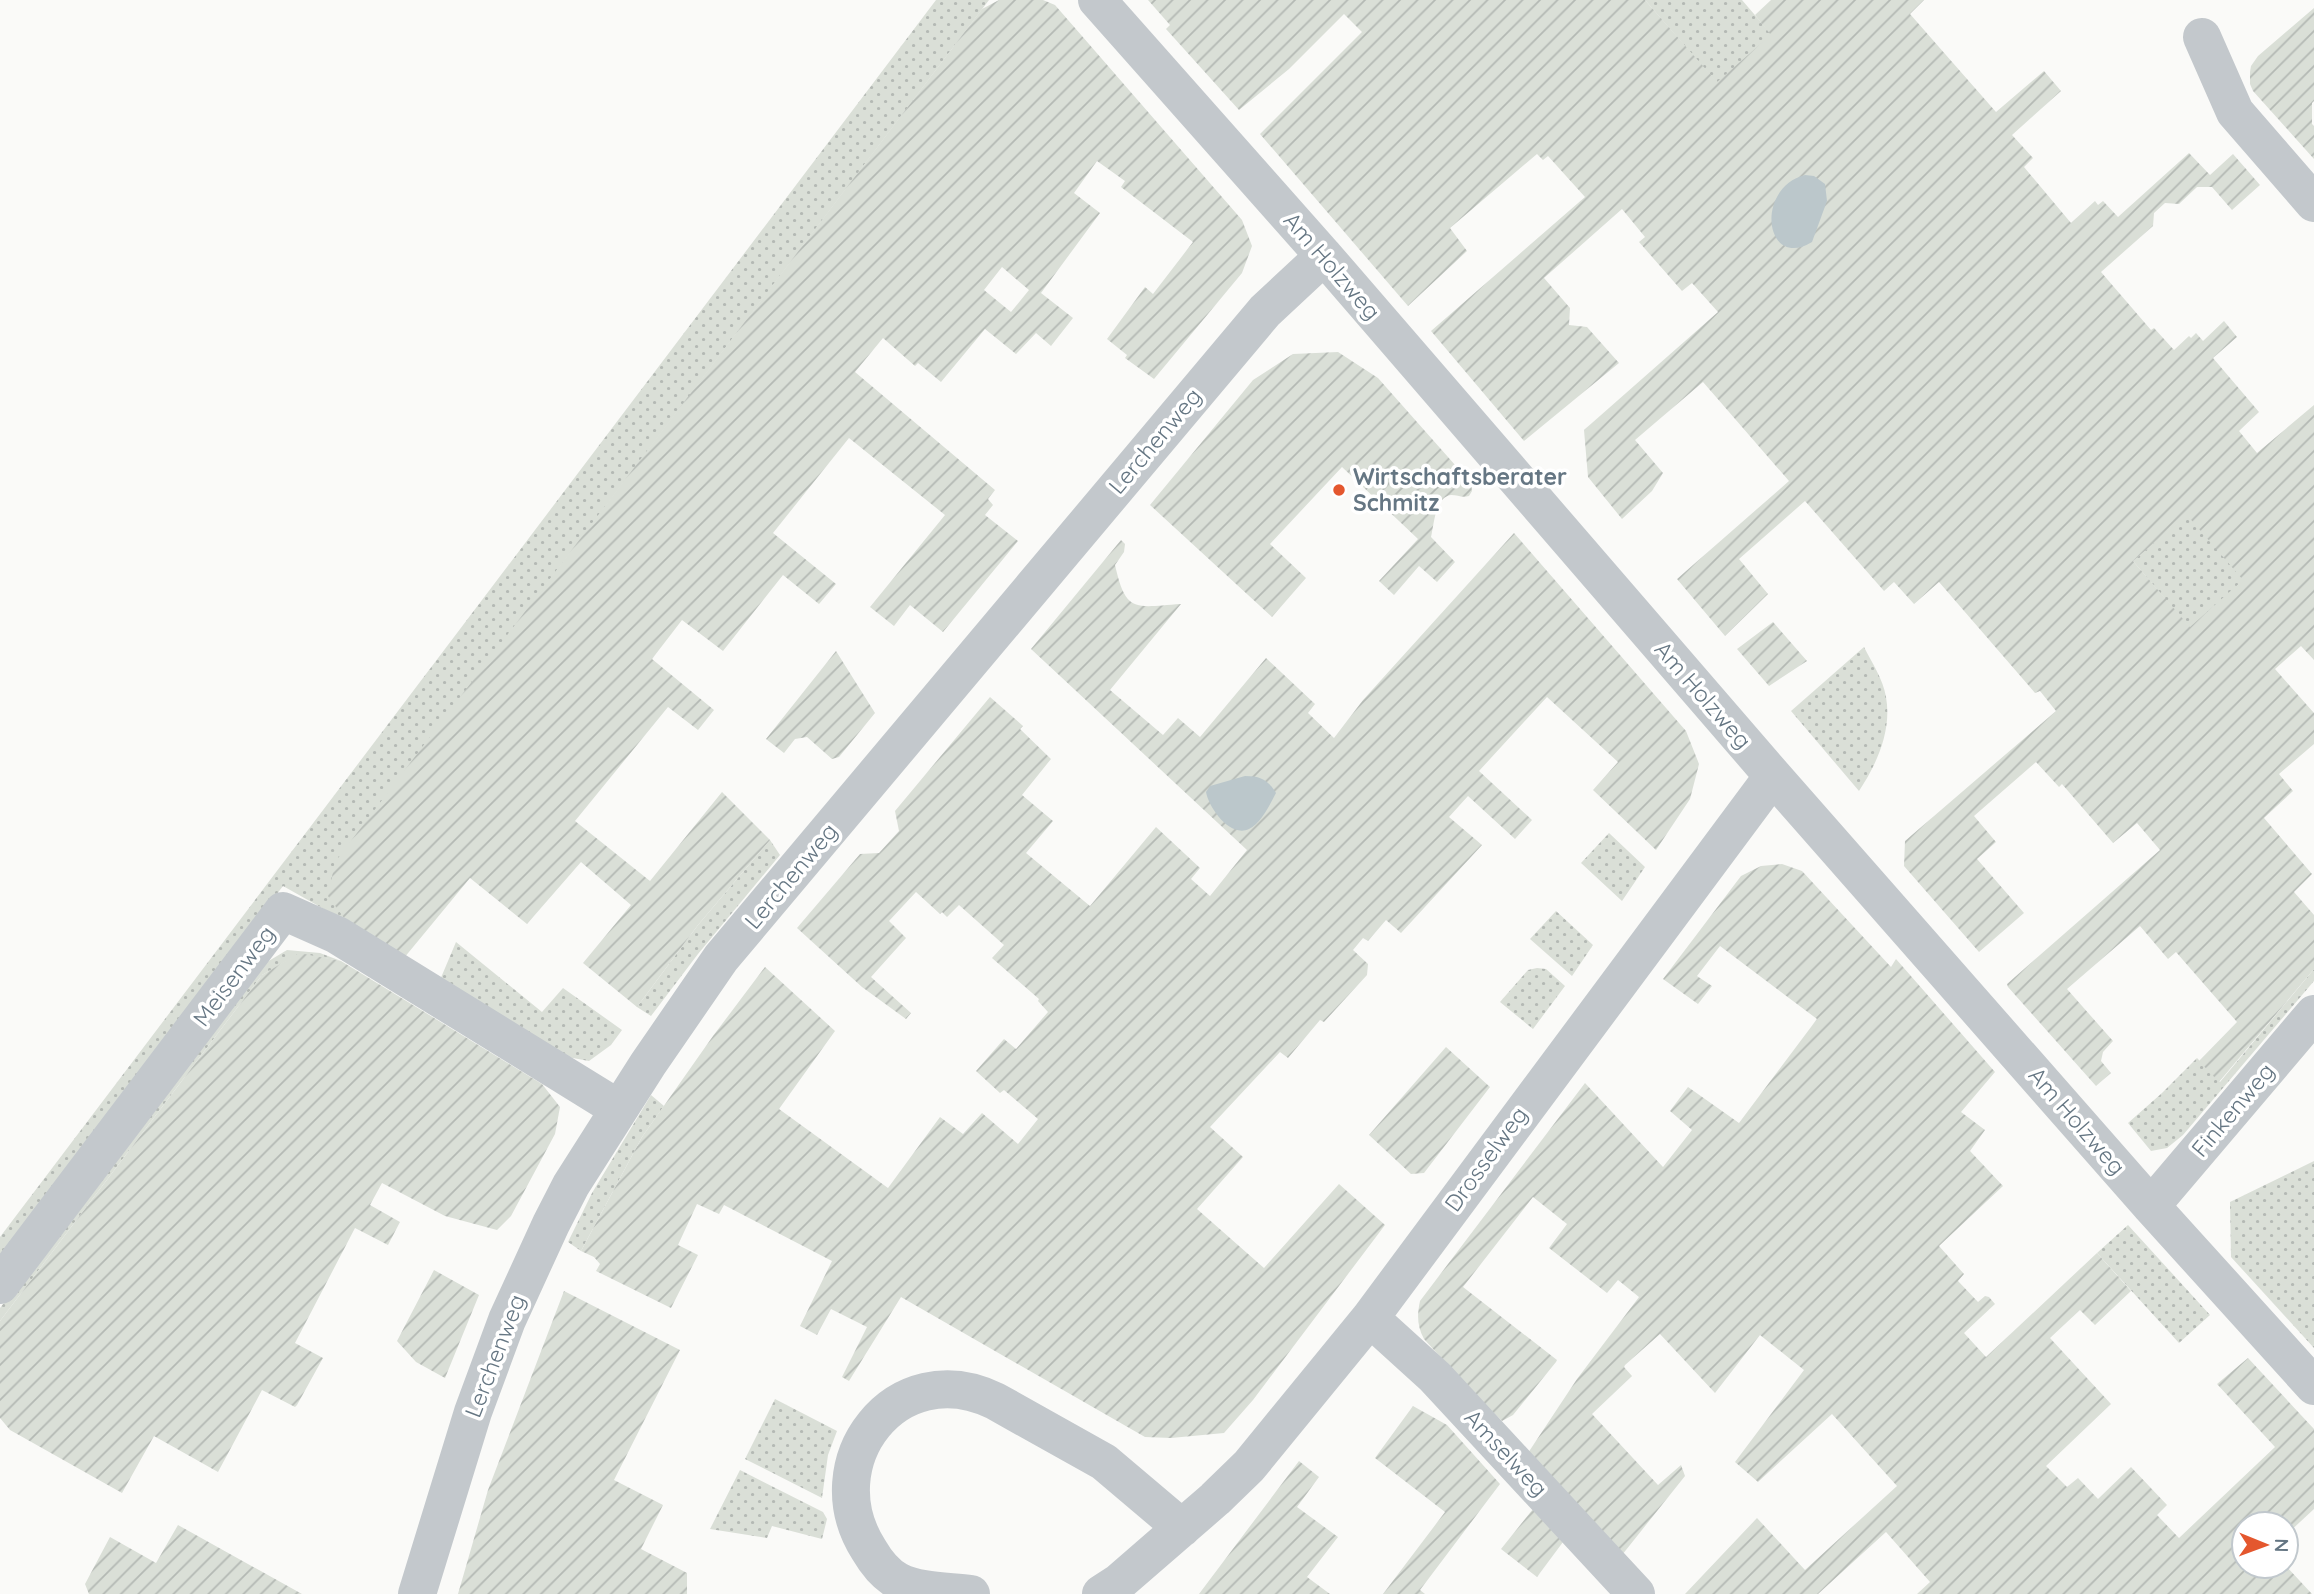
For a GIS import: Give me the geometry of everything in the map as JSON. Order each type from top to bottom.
[{"type":"street","name":"Am Holzweg","points":[[1097,0],[1324,256],[1773,776],[2151,1206],[2314,1386]]},
{"type":"street","points":[[2202,37],[2235,112],[2314,203]]},
{"type":"street","name":"Lerchenweg","points":[[417,1594],[473,1412],[521,1289],[571,1185],[655,1053],[721,958],[1256,321],[1324,256]]},
{"type":"street","name":"Drosselweg","points":[[1101,1594],[1118,1583],[1215,1500],[1249,1466],[1370,1318],[1773,776]]},
{"type":"street","name":"Meisenweg","points":[[0,1285],[283,911],[337,935],[619,1109]]},
{"type":"street","name":"Finkenweg","points":[[2151,1206],[2314,1014]]},
{"type":"street","name":"Amselweg","points":[[1370,1318],[1436,1377],[1636,1594]]},
{"type":"street","points":[[971,1594],[915,1587],[895,1580],[873,1558],[855,1523],[851,1483],[869,1430],[891,1406],[914,1395],[959,1389],[981,1394],[1104,1462],[1182,1528]]},
{"type":"shaded area","points":[[936,0],[989,0],[430,738],[347,922],[283,886],[0,1257],[0,1237]]},
{"type":"shaded area","points":[[999,0],[1043,0],[1055,5],[1242,220],[1252,246],[1242,273],[1154,379],[1125,358],[1127,355],[1107,339],[1145,287],[1153,294],[1193,242],[1121,187],[1125,181],[1097,161],[1074,193],[1100,213],[1041,293],[1073,318],[1051,346],[1036,333],[1016,354],[985,329],[941,382],[918,363],[915,366],[883,338],[855,372],[995,490],[988,499],[993,505],[985,515],[1018,541],[943,632],[910,605],[894,626],[870,607],[945,515],[849,438],[773,533],[836,584],[819,604],[783,575],[723,651],[682,620],[652,659],[714,710],[698,730],[668,707],[575,821],[650,881],[722,792],[770,840],[698,925],[637,1007],[583,963],[631,905],[581,862],[527,924],[470,878],[404,958],[347,922],[328,896],[335,862],[982,9]],"holes":[[[1002,267],[1029,290],[1011,312],[984,290]]]},
{"type":"shaded area","points":[[1148,0],[1645,0],[1717,82],[1771,35],[1755,15],[1771,0],[1924,0],[1910,14],[1996,112],[2044,71],[2061,91],[2012,135],[2033,158],[2024,167],[2071,223],[2095,201],[2098,205],[2103,201],[2118,217],[2189,153],[2210,175],[2233,154],[2260,185],[2232,210],[2212,187],[2197,187],[2179,204],[2165,203],[2154,213],[2153,226],[2101,272],[2151,330],[2154,328],[2174,350],[2196,333],[2203,341],[2224,321],[2237,337],[2213,358],[2259,412],[2239,431],[2257,453],[2314,405],[2314,660],[2301,646],[2275,669],[2314,713],[2314,744],[2279,774],[2293,791],[2264,818],[2312,874],[2294,892],[2314,915],[2314,969],[2219,1082],[2199,1061],[2237,1022],[2176,952],[2168,959],[2140,926],[2067,989],[2113,1041],[2103,1052],[2101,1061],[2111,1073],[2096,1086],[2007,984],[2160,850],[2137,823],[2113,843],[2062,784],[2059,787],[2036,762],[1974,816],[1996,842],[1977,859],[2024,913],[1979,952],[1904,866],[1905,841],[2056,711],[2040,691],[2035,693],[1939,582],[1914,604],[1894,582],[1884,591],[1805,501],[1739,559],[1768,594],[1725,636],[1677,579],[1789,481],[1703,382],[1635,440],[1663,473],[1652,491],[1622,519],[1588,477],[1584,430],[1718,312],[1692,283],[1682,291],[1639,242],[1645,237],[1622,209],[1544,278],[1570,308],[1569,325],[1587,327],[1619,363],[1524,441],[1431,331],[1585,197],[1548,156],[1543,160],[1537,154],[1450,228],[1467,251],[1408,306],[1260,134],[1362,32],[1344,14],[1289,69],[1239,110],[1166,29],[1170,25]],"holes":[[[2187,515],[2243,580],[2190,627],[2133,561]]]},
{"type":"shaded area","points":[[1645,0],[1742,0],[1772,35],[1717,83]]},
{"type":"shaded area","points":[[2314,8],[2314,159],[2253,91],[2250,72],[2258,56]]},
{"type":"shaded area","points":[[1805,175],[1814,176],[1825,184],[1827,201],[1812,242],[1796,248],[1784,246],[1776,237],[1772,210],[1778,195],[1789,183]]},
{"type":"shaded area","points":[[1338,352],[1378,378],[1471,483],[1472,491],[1469,496],[1446,497],[1438,506],[1434,519],[1431,537],[1455,562],[1437,582],[1419,566],[1394,595],[1379,581],[1418,539],[1342,467],[1270,544],[1306,578],[1272,617],[1150,505],[1253,380],[1293,354]]},
{"type":"shaded area","points":[[2187,514],[2244,580],[2190,628],[2133,561]]},
{"type":"shaded area","points":[[1514,533],[1686,731],[1699,764],[1690,799],[1656,850],[1593,790],[1618,762],[1547,697],[1479,771],[1532,820],[1515,839],[1468,796],[1449,817],[1482,845],[1401,933],[1386,920],[1368,941],[1363,938],[1353,950],[1368,964],[1367,975],[1324,1022],[1320,1020],[1288,1058],[1280,1052],[1210,1127],[1243,1157],[1197,1209],[1264,1268],[1339,1184],[1385,1225],[1253,1400],[1224,1433],[1171,1438],[1145,1437],[901,1297],[849,1381],[842,1377],[867,1327],[831,1309],[817,1335],[800,1326],[832,1261],[724,1205],[719,1214],[697,1204],[678,1245],[698,1255],[671,1308],[596,1271],[600,1264],[594,1257],[581,1251],[642,1137],[765,967],[835,1031],[779,1109],[888,1188],[940,1117],[963,1134],[982,1113],[1018,1144],[1038,1119],[1004,1090],[1000,1093],[976,1071],[1004,1039],[1016,1049],[1048,1012],[1039,999],[992,958],[1004,945],[959,905],[947,917],[916,892],[889,921],[906,938],[871,977],[911,1013],[906,1019],[862,987],[797,928],[860,854],[879,853],[899,831],[895,811],[990,697],[1023,726],[1020,729],[1051,759],[1022,795],[1053,821],[1026,853],[1090,906],[1156,827],[1200,868],[1191,879],[1210,896],[1247,850],[1031,649],[1121,540],[1125,544],[1124,552],[1115,565],[1123,592],[1129,600],[1143,606],[1181,604],[1110,690],[1163,735],[1178,718],[1200,737],[1266,658],[1315,704],[1308,713],[1334,738],[1363,700]]},
{"type":"shaded area","points":[[1773,622],[1807,661],[1769,686],[1737,649]]},
{"type":"shaded area","points":[[1864,647],[1877,671],[1886,697],[1887,722],[1882,746],[1859,791],[1791,711]]},
{"type":"shaded area","points":[[836,651],[875,713],[839,757],[832,759],[807,737],[795,739],[784,753],[766,739]]},
{"type":"shaded area","points":[[1245,776],[1264,780],[1276,793],[1257,823],[1242,831],[1222,820],[1211,806],[1206,792],[1210,786]]},
{"type":"shaded area","points":[[1609,833],[1645,867],[1622,901],[1581,863]]},
{"type":"shaded area","points":[[770,840],[780,855],[651,1016],[637,1007],[698,925]]},
{"type":"shaded area","points":[[1782,864],[1802,871],[1891,967],[1896,959],[1995,1072],[1961,1112],[1985,1130],[1970,1151],[2003,1186],[1939,1246],[1964,1274],[1958,1281],[1978,1302],[1985,1296],[1995,1304],[1964,1333],[1986,1357],[2097,1253],[2131,1291],[2095,1325],[2080,1310],[2050,1338],[2111,1404],[2046,1466],[2067,1487],[2078,1478],[2098,1499],[2131,1467],[2167,1505],[2157,1515],[2179,1538],[2275,1447],[2217,1384],[2248,1358],[2314,1429],[2314,1509],[2300,1522],[2300,1510],[2230,1510],[2230,1580],[2299,1580],[2312,1594],[1917,1594],[1930,1582],[1886,1532],[1818,1594],[1685,1594],[1757,1518],[1805,1570],[1897,1486],[1832,1414],[1758,1482],[1735,1462],[1804,1370],[1760,1335],[1715,1393],[1660,1334],[1625,1365],[1632,1376],[1592,1414],[1658,1485],[1681,1465],[1685,1476],[1622,1555],[1528,1453],[1577,1379],[1639,1297],[1618,1280],[1607,1293],[1549,1248],[1567,1224],[1533,1197],[1463,1287],[1557,1360],[1556,1362],[1513,1415],[1502,1421],[1424,1339],[1418,1320],[1420,1301],[1585,1083],[1663,1167],[1692,1130],[1670,1111],[1688,1087],[1739,1123],[1817,1019],[1720,946],[1697,976],[1712,986],[1698,1004],[1663,979],[1741,876],[1761,866]]},
{"type":"shaded area","points":[[1556,911],[1593,945],[1572,976],[1530,939]]},
{"type":"shaded area","points":[[456,942],[542,1012],[563,988],[622,1030],[611,1045],[589,1061],[562,1056],[440,980]]},
{"type":"shaded area","points":[[287,950],[320,953],[341,961],[299,954],[262,975],[0,1321],[0,1308],[253,975],[262,965]]},
{"type":"shaded area","points":[[299,953],[341,961],[542,1084],[560,1107],[555,1134],[511,1216],[497,1230],[445,1216],[382,1183],[370,1205],[400,1222],[388,1245],[355,1228],[295,1343],[323,1358],[297,1405],[295,1407],[262,1390],[218,1472],[154,1436],[122,1493],[10,1430],[0,1418],[0,1321],[262,975]]},
{"type":"shaded area","points":[[1546,969],[1565,986],[1533,1029],[1500,1002],[1528,970]]},
{"type":"shaded area","points":[[2314,969],[2314,981],[2183,1135],[2167,1148],[2151,1151],[2128,1123],[2197,1058],[2220,1082]]},
{"type":"shaded area","points":[[1446,1047],[1490,1087],[1424,1173],[1411,1174],[1369,1135]]},
{"type":"shaded area","points":[[651,1095],[664,1106],[642,1137],[581,1251],[568,1242],[592,1193]]},
{"type":"shaded area","points":[[2314,1161],[2314,1348],[2231,1257],[2230,1202]]},
{"type":"shaded area","points":[[2128,1225],[2210,1315],[2179,1343],[2097,1253]]},
{"type":"shaded area","points":[[434,1270],[479,1295],[445,1378],[416,1362],[397,1341]]},
{"type":"shaded area","points":[[564,1291],[680,1350],[614,1480],[663,1505],[641,1549],[687,1573],[687,1594],[458,1594],[488,1490]]},
{"type":"shaded area","points":[[775,1399],[837,1431],[828,1455],[822,1498],[745,1459]]},
{"type":"shaded area","points":[[1413,1406],[1447,1425],[1500,1484],[1420,1590],[1425,1594],[1383,1594],[1445,1512],[1375,1458]]},
{"type":"shaded area","points":[[1299,1461],[1319,1477],[1297,1507],[1338,1537],[1307,1577],[1330,1594],[1199,1594]]},
{"type":"shaded area","points":[[740,1470],[823,1512],[827,1519],[822,1539],[772,1526],[767,1538],[710,1529]]},
{"type":"shaded area","points":[[1533,1509],[1563,1542],[1537,1577],[1501,1549]]},
{"type":"shaded area","points":[[178,1525],[302,1594],[89,1594],[85,1584],[110,1537],[156,1563]]},
{"type":"place","name":"Wirtschaftsberater Schmitz","points":[[1339,490]]}]
